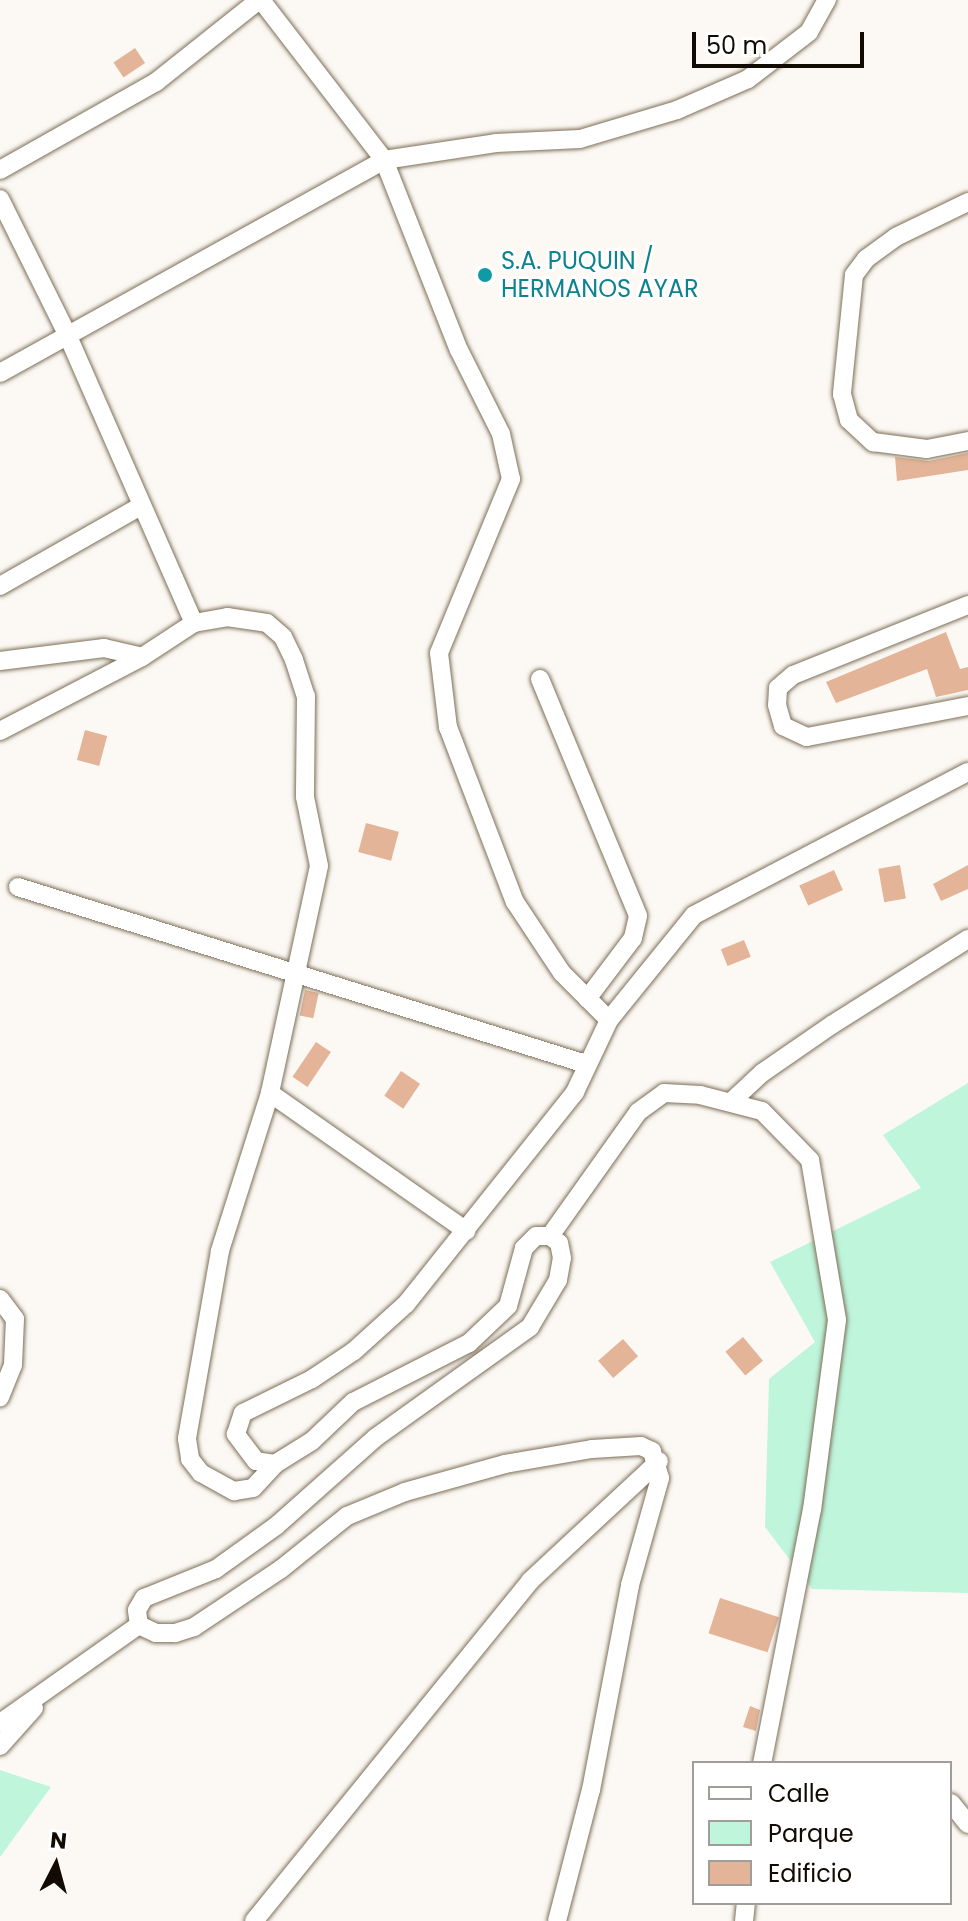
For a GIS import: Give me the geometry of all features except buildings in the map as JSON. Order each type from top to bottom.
[{"type":"street","points":[[0,170],[156,82],[260,0],[384,160],[459,350],[501,434],[511,479],[439,653],[448,727],[515,902],[562,973],[609,1020]]},
{"type":"street","points":[[0,373],[384,160],[496,143],[580,139],[677,110],[748,79],[809,32],[827,0]]},
{"type":"street","points":[[0,199],[67,334],[194,623]]},
{"type":"street","points":[[968,202],[896,237],[866,259],[854,275],[842,394],[849,420],[873,442],[927,449],[968,441]]},
{"type":"street","points":[[0,586],[141,506]]},
{"type":"street","points":[[968,605],[793,675],[778,688],[777,705],[783,726],[807,737],[968,706]]},
{"type":"street","points":[[0,731],[142,657],[194,623],[227,617],[267,623],[283,637],[306,696],[305,797],[319,866],[293,975],[270,1093],[220,1251],[187,1439],[190,1459],[201,1473],[234,1491],[253,1488],[275,1464],[312,1441],[353,1402],[469,1343],[508,1306],[524,1248],[536,1236],[550,1236],[559,1243],[562,1258],[558,1280],[530,1327],[512,1344],[375,1438],[276,1526],[216,1569],[144,1598],[137,1610],[139,1625]]},
{"type":"street","points":[[0,661],[104,648],[142,657]]},
{"type":"street","points":[[540,679],[638,916],[633,938],[587,999]]},
{"type":"street","points":[[275,1464],[256,1461],[246,1452],[236,1434],[243,1413],[312,1379],[354,1351],[406,1304],[575,1092],[609,1020],[694,915],[968,772]]},
{"type":"street","points":[[18,887],[293,975],[450,1018],[586,1064]]},
{"type":"street","points":[[732,1101],[821,1032],[968,939]]},
{"type":"street","points":[[270,1093],[466,1231]]},
{"type":"street","points":[[550,1236],[638,1112],[664,1093],[732,1101],[777,1121],[810,1160],[837,1320],[812,1509],[762,1761]]},
{"type":"street","points":[[0,1299],[15,1319],[13,1365],[0,1397]]},
{"type":"street","points":[[139,1625],[156,1633],[194,1627],[281,1569],[347,1516],[405,1492],[505,1464],[592,1449],[641,1446],[659,1461],[660,1478],[630,1585],[591,1790],[557,1921]]},
{"type":"street","points":[[254,1921],[530,1581],[659,1461]]},
{"type":"street","points":[[0,1723],[46,1694],[139,1625]]},
{"type":"street","points":[[0,1746],[46,1694]]},
{"type":"street","points":[[952,1804],[968,1824]]},
{"type":"green space","points":[[968,1083],[968,1593],[812,1589],[765,1527],[769,1379],[815,1342],[770,1262],[921,1188],[883,1135]]},
{"type":"green space","points":[[0,1770],[51,1787],[0,1857]]},
{"type":"place","name":"S.A. PUQUIN / HERMANOS AYAR","points":[[485,275]]}]
